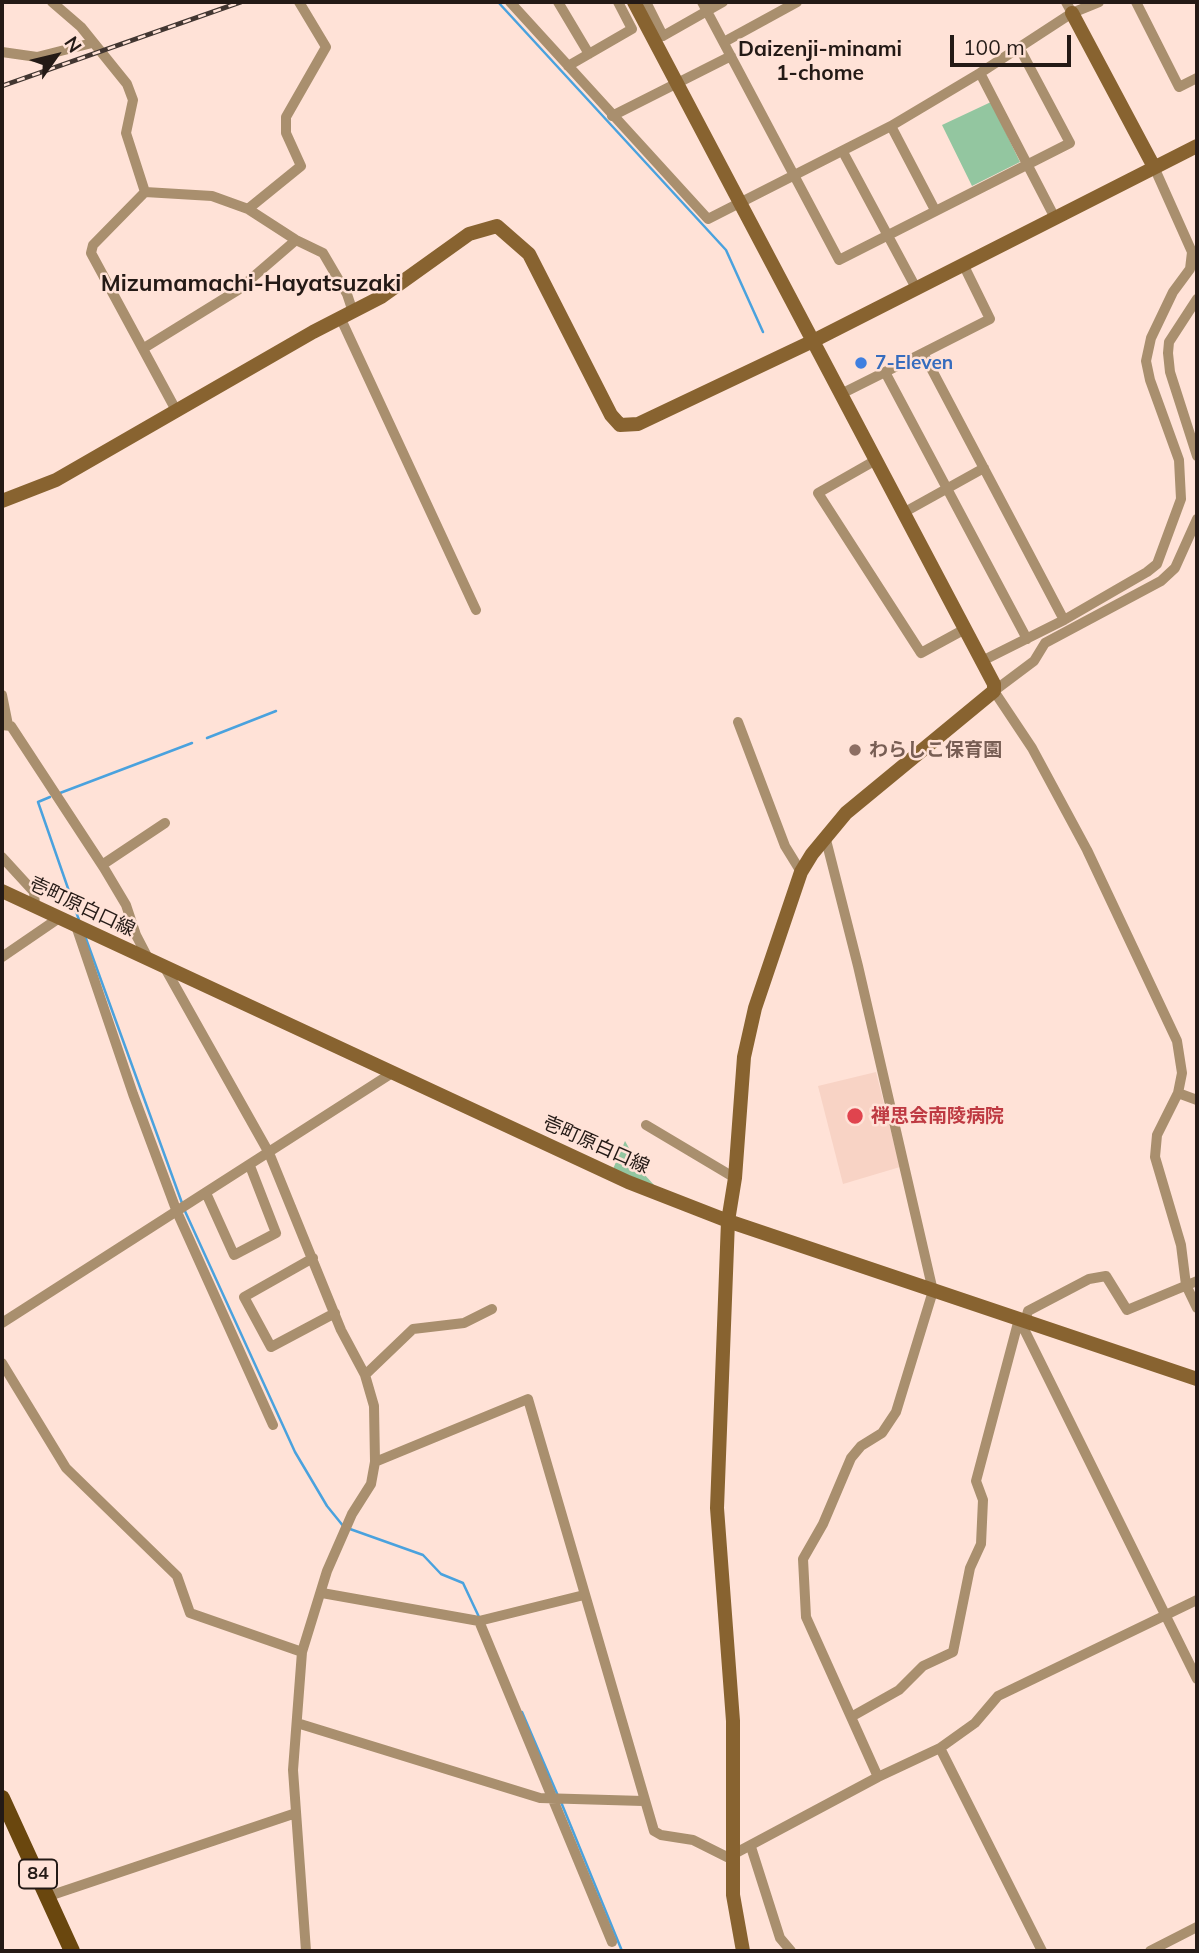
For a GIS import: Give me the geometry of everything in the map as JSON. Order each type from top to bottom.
[{"type":"main road","name":"84","points":[[2,1799],[49,1896],[72,1951]]},
{"type":"street","points":[[52,2],[80,27],[127,84],[133,100],[126,132],[145,192]]},
{"type":"street","points":[[248,209],[301,166],[286,133],[286,117],[326,47],[299,2]]},
{"type":"street","points":[[510,2],[708,219],[891,126],[1020,49],[1069,7],[1098,2]]},
{"type":"street","points":[[558,2],[589,54]]},
{"type":"street","points":[[568,66],[632,29],[618,2]]},
{"type":"street","points":[[634,2],[982,661],[994,691],[1031,748],[1087,850],[1177,1041],[1182,1073],[1178,1093],[1157,1135],[1155,1157],[1181,1245],[1186,1285],[1197,1308]]},
{"type":"street","points":[[646,2],[663,36],[704,6],[723,2]]},
{"type":"street","points":[[724,42],[797,2]]},
{"type":"street","points":[[1136,2],[1179,87],[1197,78]]},
{"type":"street","points":[[704,6],[839,261],[1070,143],[1020,49]]},
{"type":"street","points":[[982,661],[1064,620],[1157,564],[1181,499],[1180,460],[1150,380],[1146,361],[1151,338],[1173,292],[1190,269],[1192,252],[1154,167],[1069,7]]},
{"type":"street","points":[[2,52],[37,57],[92,43]]},
{"type":"street","points":[[612,116],[731,56]]},
{"type":"street","points":[[980,73],[1055,218]]},
{"type":"street","points":[[891,126],[935,210]]},
{"type":"street","points":[[2,501],[56,480],[381,297],[469,234],[497,226],[529,254],[611,415],[620,425],[638,424],[813,341],[1197,146]]},
{"type":"street","points":[[843,152],[916,288]]},
{"type":"street","points":[[177,412],[91,253],[93,245],[145,192],[212,196],[248,209],[296,240],[323,253],[347,294],[346,315],[476,610]]},
{"type":"street","points":[[144,348],[238,290],[296,240]]},
{"type":"street","points":[[841,394],[990,318],[963,264]]},
{"type":"street","points":[[1197,299],[1169,342],[1168,353],[1170,372],[1197,456]]},
{"type":"street","points":[[923,353],[1064,620]]},
{"type":"street","points":[[885,372],[1027,639]]},
{"type":"street","points":[[876,460],[818,493],[921,653],[965,629]]},
{"type":"street","points":[[903,513],[984,468]]},
{"type":"street","points":[[743,1951],[733,1895],[733,1721],[717,1508],[728,1221],[735,1178],[744,1057],[755,1008],[801,872],[825,836],[846,813],[1034,661],[1045,643],[1161,581],[1175,568],[1197,519]]},
{"type":"street","points":[[2,695],[5,725],[102,865],[126,905],[136,935],[149,960]]},
{"type":"street","points":[[738,722],[785,846],[801,872]]},
{"type":"street","points":[[102,865],[165,823]]},
{"type":"street","points":[[825,836],[933,1291],[896,1412],[882,1433],[861,1446],[851,1458],[823,1524],[803,1559],[806,1617],[878,1777]]},
{"type":"street","points":[[2,857],[34,892],[35,906]]},
{"type":"street","name":"壱町原白口線","points":[[2,891],[628,1182],[728,1221],[1197,1379]]},
{"type":"street","points":[[2,957],[59,918]]},
{"type":"street","points":[[76,926],[133,1094],[177,1212],[273,1425]]},
{"type":"street","points":[[165,967],[270,1153],[335,1313],[365,1375],[374,1406],[375,1462],[371,1484],[347,1526],[327,1571],[302,1653],[293,1770],[306,1951]]},
{"type":"street","points":[[2,1323],[392,1073]]},
{"type":"street","points":[[1178,1093],[1197,1100]]},
{"type":"street","points":[[646,1125],[735,1178]]},
{"type":"street","points":[[206,1193],[234,1255],[276,1233],[250,1166]]},
{"type":"street","points":[[313,1258],[244,1297],[271,1347],[335,1313]]},
{"type":"street","points":[[851,1717],[899,1690],[923,1666],[953,1653],[970,1568],[981,1544],[983,1500],[976,1481],[1022,1321],[1028,1311],[1090,1279],[1106,1276],[1127,1310],[1197,1281]]},
{"type":"street","points":[[365,1375],[413,1329],[464,1324],[492,1310]]},
{"type":"street","points":[[1022,1321],[1197,1679]]},
{"type":"street","points":[[2,1363],[66,1468],[177,1576],[190,1613],[302,1653]]},
{"type":"street","points":[[375,1462],[528,1399],[643,1801],[654,1831],[661,1835],[693,1840],[732,1857]]},
{"type":"street","points":[[322,1593],[479,1621],[584,1595]]},
{"type":"street","points":[[732,1857],[878,1777],[940,1748],[975,1723],[998,1696],[1197,1600]]},
{"type":"street","points":[[479,1621],[556,1800],[612,1942]]},
{"type":"street","points":[[297,1723],[540,1798],[643,1801]]},
{"type":"street","points":[[940,1748],[1042,1951]]},
{"type":"street","points":[[49,1896],[296,1813]]},
{"type":"street","points":[[751,1847],[780,1938],[791,1951]]},
{"type":"street","points":[[1150,1951],[1197,1927]]},
{"type":"shaded area","points":[[876,1072],[900,1167],[843,1184],[818,1086]]},
{"type":"green space","points":[[991,102],[1020,162],[972,186],[942,125]]},
{"type":"green space","points":[[625,1141],[643,1173],[655,1186],[613,1169]]},
{"type":"waterway","points":[[498,2],[726,250],[763,332]]},
{"type":"waterway","points":[[207,738],[276,711]]},
{"type":"waterway","points":[[60,793],[192,743]]},
{"type":"waterway","points":[[50,797],[38,802],[79,920]]},
{"type":"waterway","points":[[85,936],[182,1203]]},
{"type":"waterway","points":[[184,1209],[295,1452],[327,1506],[344,1527]]},
{"type":"waterway","points":[[350,1529],[423,1555],[441,1574],[463,1583],[479,1617]]},
{"type":"waterway","points":[[522,1712],[558,1796]]},
{"type":"waterway","points":[[561,1802],[622,1951]]},
{"type":"railway","points":[[2,86],[241,2]]},
{"type":"place","name":"7-Eleven","points":[[861,363]]},
{"type":"place","name":"わらしこ保育園","points":[[855,750]]},
{"type":"place","name":"禅思会南陵病院","points":[[855,1116]]},
{"type":"district","name":"Daizenji-minami 1-chome","points":[[820,62]]},
{"type":"district","name":"Mizumamachi-Hayatsuzaki","points":[[251,284]]}]
